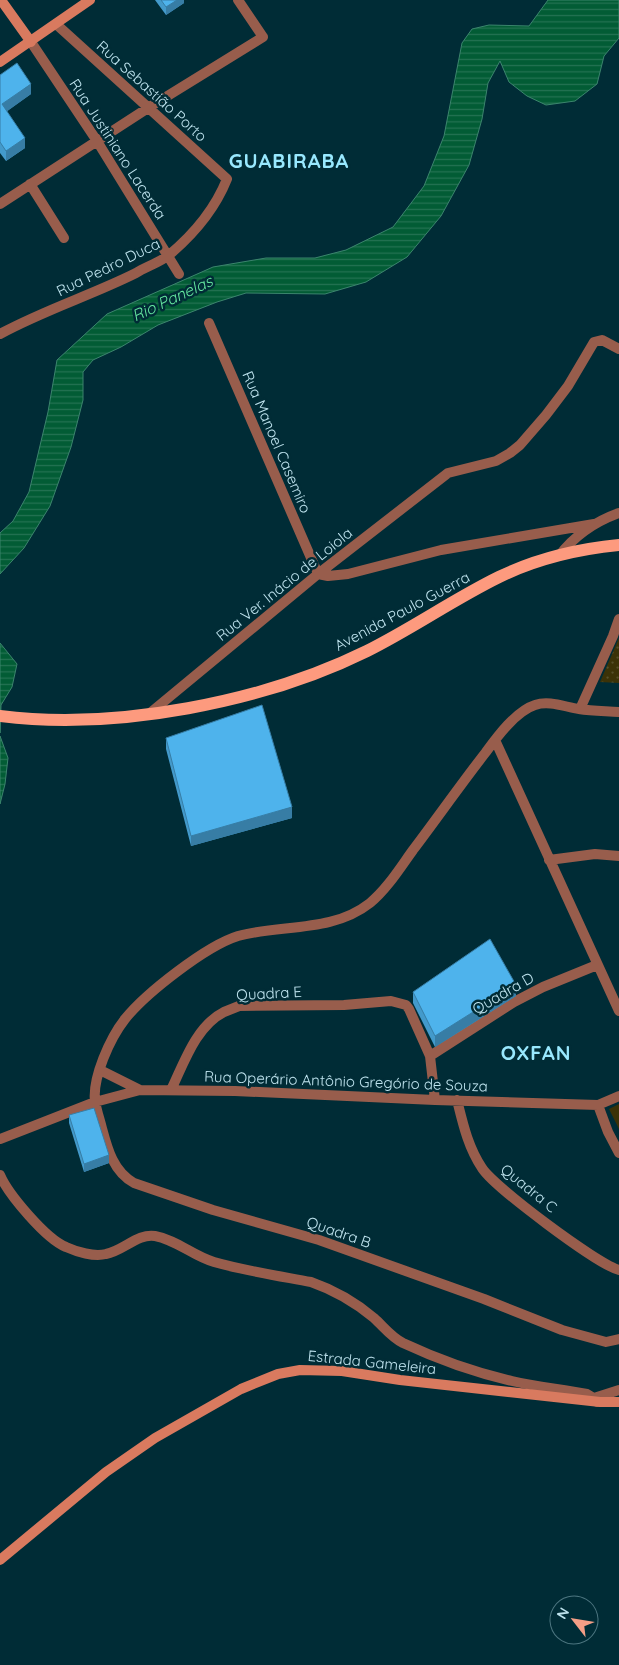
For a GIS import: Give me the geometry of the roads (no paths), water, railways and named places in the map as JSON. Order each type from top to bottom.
[{"type":"main road","name":"Avenida Paulo Guerra","points":[[0,716],[50,720],[114,718],[150,714],[251,694],[298,680],[381,643],[413,627],[499,577],[535,562],[591,548],[619,545]]},
{"type":"street","points":[[0,0],[30,42]]},
{"type":"street","points":[[0,62],[90,0]]},
{"type":"street","points":[[0,204],[262,37],[238,0]]},
{"type":"street","name":"Rua Sebastião Porto","points":[[56,24],[227,180]]},
{"type":"street","name":"Rua Justiniano Lacerda","points":[[30,42],[97,141],[179,274]]},
{"type":"street","name":"Rua Pedro Duca","points":[[0,334],[118,282],[168,256],[208,214],[219,198],[227,180]]},
{"type":"street","points":[[30,184],[64,238]]},
{"type":"street","name":"Rua Manoel Casemiro","points":[[209,323],[318,574]]},
{"type":"street","name":"Rua Ver. Inácio de Loiola","points":[[150,714],[318,574],[448,473],[504,457],[520,445],[546,416],[568,386],[594,342],[602,340],[619,349]]},
{"type":"street","points":[[559,556],[579,534],[594,524],[619,513]]},
{"type":"street","points":[[318,574],[328,576],[348,574],[441,550],[594,524]]},
{"type":"street","points":[[580,709],[610,644],[619,619]]},
{"type":"street","points":[[95,1102],[100,1070],[111,1042],[124,1020],[145,999],[173,975],[205,952],[237,937],[275,929],[326,924],[351,915],[369,904],[382,892],[495,740],[524,710],[545,703],[580,709],[619,712]]},
{"type":"street","points":[[495,740],[619,1011]]},
{"type":"street","points":[[549,860],[595,854],[619,856]]},
{"type":"street","name":"Quadra D","points":[[430,1056],[514,1002],[543,987],[597,965]]},
{"type":"street","name":"Quadra E","points":[[171,1090],[201,1033],[209,1023],[223,1013],[239,1006],[344,1005],[391,1001],[402,1003],[409,1009],[430,1056]]},
{"type":"street","points":[[430,1056],[435,1100]]},
{"type":"street","points":[[100,1070],[140,1090]]},
{"type":"street","name":"Rua Operário Antônio Gregório de Souza","points":[[0,1139],[95,1102],[140,1090],[598,1105]]},
{"type":"street","points":[[619,1096],[598,1105],[608,1132],[619,1153]]},
{"type":"street","name":"Quadra C","points":[[457,1100],[470,1147],[483,1170],[500,1187],[588,1253],[619,1270]]},
{"type":"street","name":"Quadra B","points":[[95,1102],[112,1159],[117,1169],[125,1178],[134,1183],[213,1210],[319,1240],[484,1299],[562,1330],[606,1342],[619,1338]]},
{"type":"street","points":[[0,1175],[5,1187],[43,1230],[65,1247],[96,1256],[120,1249],[146,1236],[162,1237],[213,1262],[311,1282],[326,1287],[365,1311],[393,1337],[407,1345],[488,1375],[582,1393],[595,1400],[619,1390]]},
{"type":"street","name":"Estrada Gameleira","points":[[0,1560],[106,1472],[155,1438],[241,1389],[278,1374],[300,1370],[342,1371],[400,1380],[619,1402]]},
{"type":"water","name":"Rio Panelas","points":[[548,0],[619,0],[619,38],[604,56],[597,84],[575,101],[546,105],[527,96],[509,82],[500,61],[488,83],[482,119],[469,165],[441,216],[407,257],[366,282],[325,294],[246,293],[217,302],[158,325],[121,347],[93,360],[83,372],[83,400],[71,447],[50,506],[24,548],[0,574],[0,533],[13,521],[29,492],[48,412],[57,360],[107,314],[213,267],[266,258],[315,258],[346,250],[393,227],[424,186],[444,136],[462,43],[472,29],[489,25],[529,26]]},
{"type":"water","points":[[0,643],[17,664],[12,687],[1,705],[0,733]]},
{"type":"water","points":[[0,736],[8,758],[0,804]]},
{"type":"district","name":"GUABIRABA","points":[[289,160]]},
{"type":"district","name":"OXFAN","points":[[536,1052]]}]
